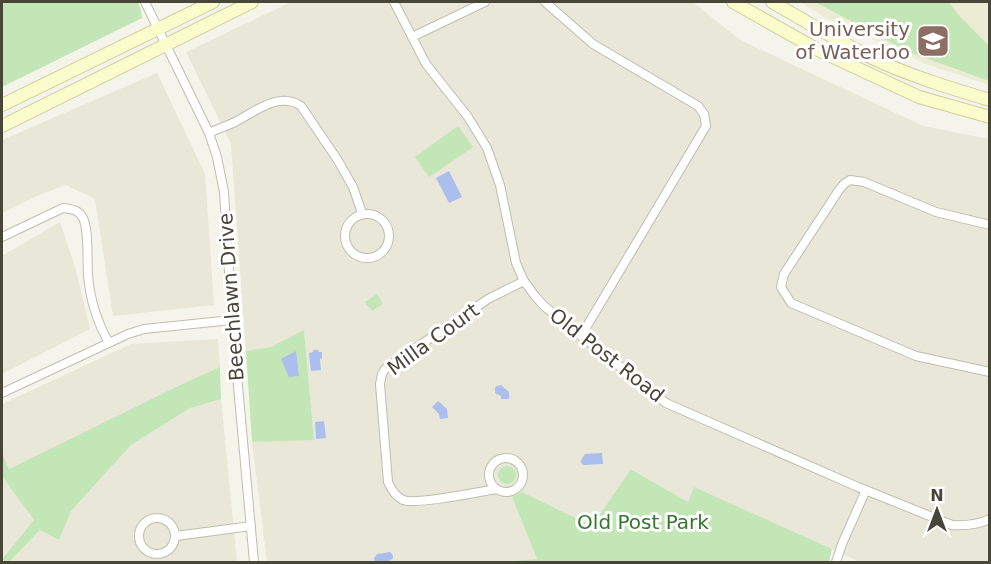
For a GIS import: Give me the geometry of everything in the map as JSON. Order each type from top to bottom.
[{"type":"main road","points":[[2,105],[213,2]]},
{"type":"main road","points":[[2,126],[252,2]]},
{"type":"main road","points":[[733,2],[818,50],[919,96],[990,117]]},
{"type":"main road","points":[[772,2],[874,59],[935,84],[990,100]]},
{"type":"street","name":"Beechlawn Drive","points":[[145,2],[209,133],[217,157],[224,192],[232,320],[254,562]]},
{"type":"street","name":"Old Post Road","points":[[394,2],[426,64],[468,117],[487,148],[500,185],[516,263],[524,281],[544,306],[666,403],[952,525],[967,526],[990,519]]},
{"type":"street","points":[[412,37],[485,2]]},
{"type":"street","points":[[545,2],[593,44],[698,106],[704,114],[706,126],[581,336]]},
{"type":"street","points":[[209,133],[276,101],[295,102],[301,106],[337,159],[353,187],[362,213]]},
{"type":"street","points":[[990,225],[936,212],[864,182],[850,180],[839,190],[784,274],[781,287],[791,303],[916,356],[990,372]]},
{"type":"street","points":[[2,237],[63,208],[79,212],[84,219],[86,229],[88,276],[93,307],[109,343]]},
{"type":"street","points":[[362,213],[376,214],[388,228],[389,243],[379,256],[359,257],[347,245],[345,231],[348,223],[362,213]]},
{"type":"street","name":"Milla Court","points":[[496,489],[489,474],[493,464],[503,458],[519,463],[524,474],[521,485],[512,492],[507,493],[496,489],[419,501],[403,500],[398,497],[388,482],[380,379],[385,369],[417,347],[488,299],[524,281]]},
{"type":"street","points":[[2,393],[144,329],[232,320]]},
{"type":"street","points":[[836,562],[866,490]]},
{"type":"street","points":[[159,518],[165,519],[173,526],[176,536],[174,544],[169,549],[161,554],[154,554],[141,545],[139,536],[146,522],[159,518]]},
{"type":"street","points":[[176,536],[251,526]]},
{"type":"shaded area","points":[[291,2],[693,2],[740,40],[923,126],[989,139],[989,562],[860,562],[694,487],[688,502],[632,469],[592,526],[522,492],[512,497],[537,559],[497,562],[267,562],[252,442],[314,440],[304,331],[271,347],[246,351],[231,144],[186,52]]},
{"type":"shaded area","name":"University of Waterloo","points":[[800,2],[989,2],[989,85],[928,65],[826,18]]},
{"type":"shaded area","points":[[157,73],[205,174],[214,305],[113,316],[95,199],[66,185],[2,213],[2,140]]},
{"type":"shaded area","points":[[60,222],[76,270],[90,329],[2,374],[2,256]]},
{"type":"shaded area","points":[[218,339],[220,367],[9,469],[2,453],[2,404],[131,344]]},
{"type":"shaded area","points":[[221,399],[237,562],[9,562],[40,530],[59,540],[71,511],[131,445],[190,408]]},
{"type":"shaded area","points":[[2,476],[34,520],[2,558]]},
{"type":"green space","points":[[2,2],[138,2],[142,18],[2,87]]},
{"type":"green space","name":"University of Waterloo","points":[[815,2],[949,2],[989,46],[989,81],[909,52]]},
{"type":"green space","points":[[458,126],[473,147],[429,177],[415,157]]},
{"type":"green space","points":[[377,294],[383,304],[372,311],[365,302]]},
{"type":"green space","points":[[304,330],[314,440],[252,442],[246,351],[271,347]]},
{"type":"green space","points":[[220,367],[221,399],[190,408],[131,445],[71,511],[59,540],[40,530],[9,562],[2,559],[34,520],[2,476],[2,453],[9,469]]},
{"type":"green space","points":[[507,466],[513,469],[516,475],[513,481],[507,484],[501,481],[498,475],[501,469]]},
{"type":"green space","name":"Old Post Park","points":[[631,469],[688,502],[694,487],[832,549],[829,562],[497,562],[537,559],[512,497],[522,492],[592,526]]},
{"type":"water","points":[[449,171],[462,197],[449,203],[436,178]]},
{"type":"water","points":[[313,350],[322,352],[321,370],[311,371],[309,353]]},
{"type":"water","points":[[296,351],[299,376],[289,377],[281,359]]},
{"type":"water","points":[[501,385],[509,392],[509,399],[501,399],[501,396],[495,393],[495,388]]},
{"type":"water","points":[[438,401],[447,409],[448,418],[440,419],[439,414],[432,407]]},
{"type":"water","points":[[324,421],[326,438],[316,439],[315,422]]},
{"type":"water","points":[[602,453],[603,464],[584,465],[581,463],[585,454]]},
{"type":"water","points":[[390,552],[393,558],[388,562],[375,562],[374,558],[377,554]]},
{"type":"place","name":"University of Waterloo","points":[[933,41]]}]
